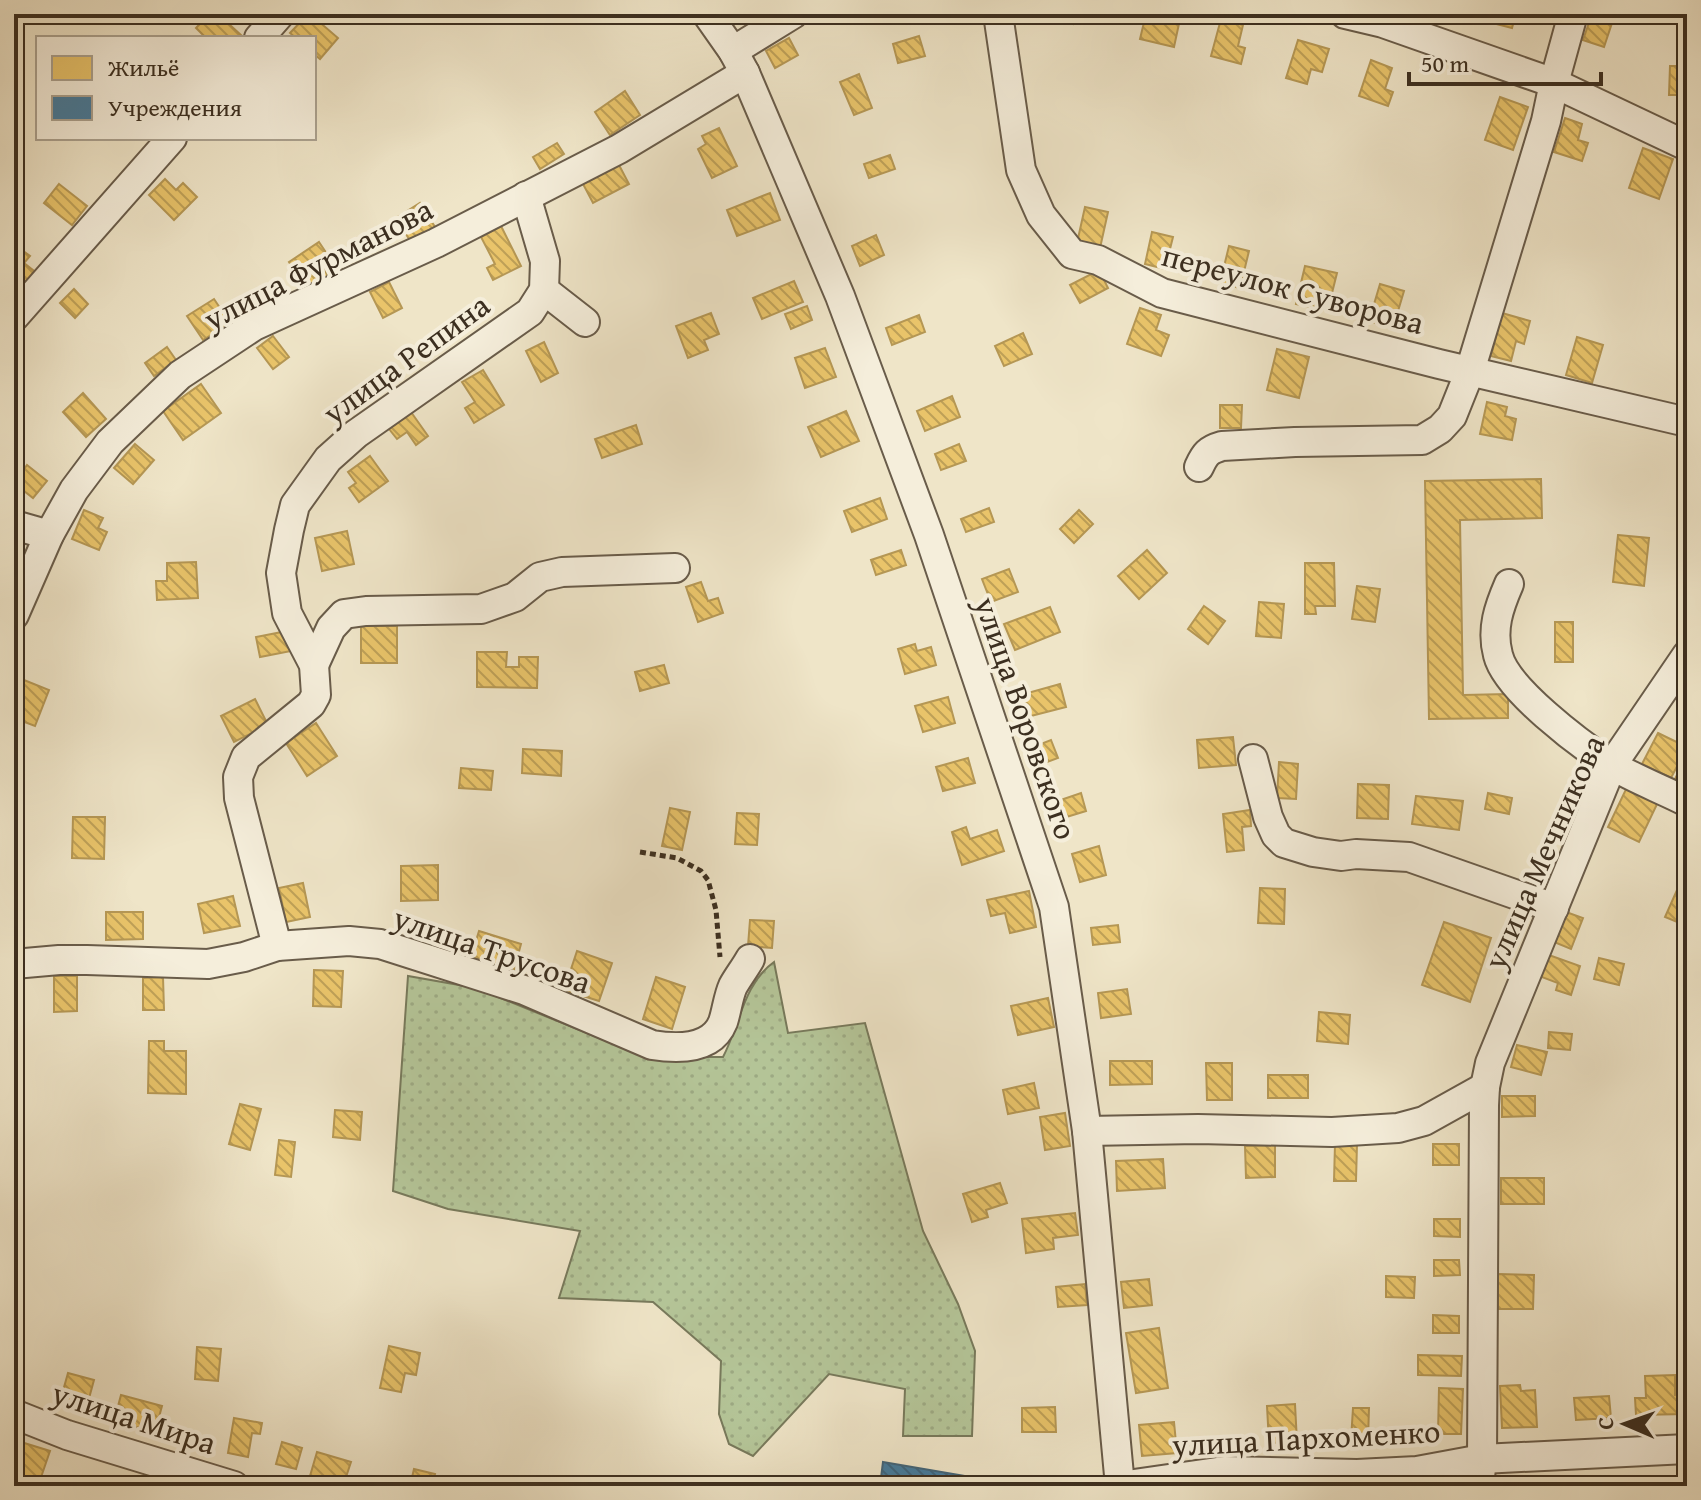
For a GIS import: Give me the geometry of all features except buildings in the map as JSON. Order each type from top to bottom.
[{"type":"street","points":[[261,36],[280,14]]},
{"type":"street","name":"улица Воровского","points":[[707,14],[739,62],[840,296],[929,535],[1054,907],[1087,1131],[1120,1486]]},
{"type":"street","name":"улица Фурманова","points":[[14,615],[49,535],[74,490],[110,442],[180,375],[254,326],[436,243],[619,149],[739,62],[793,14]]},
{"type":"street","name":"переулок Суворова","points":[[998,14],[1021,170],[1041,215],[1072,254],[1098,260],[1162,293],[1687,422]]},
{"type":"street","points":[[1345,14],[1383,23],[1554,83],[1687,146]]},
{"type":"street","points":[[1199,467],[1204,454],[1222,446],[1422,440],[1440,429],[1452,416],[1470,371],[1546,121],[1573,14]]},
{"type":"street","points":[[14,317],[170,140]]},
{"type":"street","points":[[526,196],[545,261],[544,290],[585,322]]},
{"type":"street","name":"улица Репина","points":[[314,665],[287,613],[281,573],[295,505],[328,459],[356,434],[530,312],[544,290]]},
{"type":"street","points":[[14,525],[49,535]]},
{"type":"street","points":[[277,946],[239,798],[238,777],[246,757],[311,704],[316,695],[314,665],[331,628],[344,614],[481,609],[515,597],[540,577],[562,572],[675,568]]},
{"type":"street","points":[[1509,584],[1499,607],[1496,625],[1495,640],[1503,670],[1558,725],[1612,765],[1687,802]]},
{"type":"street","name":"улица Мечникова","points":[[1480,1472],[1485,1087],[1490,1063],[1612,765],[1687,655]]},
{"type":"street","points":[[1253,759],[1268,817],[1276,835],[1284,843],[1341,856],[1409,857],[1554,908]]},
{"type":"street","name":"улица Трусова","points":[[14,964],[59,960],[208,964],[277,946],[349,941],[380,944],[524,990],[652,1045],[673,1048],[693,1046],[711,1039],[722,1025],[733,986],[750,959]]},
{"type":"street","points":[[1087,1131],[1198,1129],[1332,1132],[1398,1128],[1424,1121],[1485,1087]]},
{"type":"street","name":"улица Мира","points":[[14,1414],[67,1435],[234,1486]]},
{"type":"street","name":"улица Пархоменко","points":[[1120,1486],[1224,1471],[1357,1474],[1480,1472],[1687,1449]]},
{"type":"path","points":[[640,852],[677,858],[701,871],[708,880],[719,922],[721,964],[733,986]]},
{"type":"green space","points":[[774,962],[788,1033],[865,1023],[923,1231],[958,1304],[975,1351],[972,1436],[903,1436],[905,1389],[829,1374],[753,1456],[729,1444],[719,1414],[721,1361],[653,1302],[559,1298],[580,1231],[448,1209],[393,1191],[408,976],[476,988],[646,1057],[723,1057],[749,993]]}]
